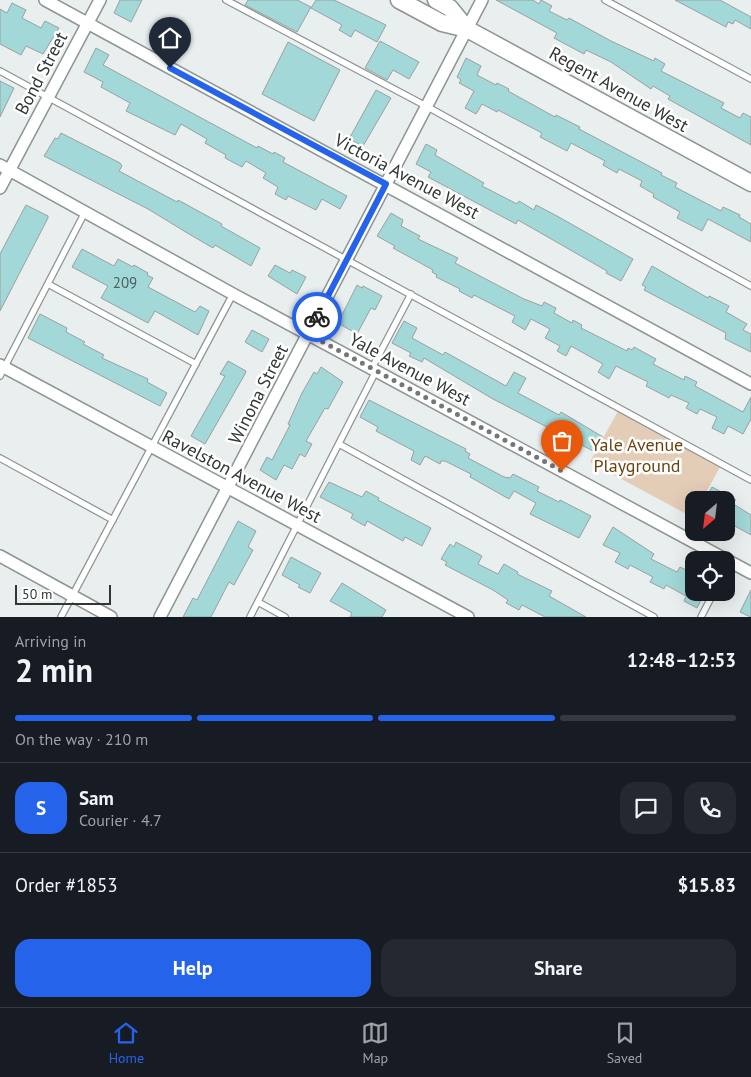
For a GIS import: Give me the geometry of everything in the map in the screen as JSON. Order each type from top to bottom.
[{"type":"main road","name":"Regent Avenue West","points":[[400,0],[442,23],[467,29],[751,183]]},
{"type":"main road","name":"Regent Avenue West","points":[[436,0],[450,8],[467,29]]},
{"type":"street","name":"Victoria Avenue West","points":[[44,0],[386,184],[751,384]]},
{"type":"street","name":"Bond Street","points":[[0,188],[5,167],[48,97],[100,0]]},
{"type":"street","name":"Winona Street","points":[[160,617],[482,0]]},
{"type":"street","name":"Yale Avenue West","points":[[5,167],[701,551]]},
{"type":"street","name":"Ravelston Avenue West","points":[[2,370],[152,447],[468,617]]},
{"type":"street","points":[[0,556],[111,617]]},
{"type":"street","name":"Yale Avenue West","points":[[735,568],[751,574]]},
{"type":"lane","points":[[226,0],[426,106],[751,286]]},
{"type":"lane","points":[[605,0],[751,79]]},
{"type":"lane","points":[[0,71],[751,480]]},
{"type":"lane","points":[[2,370],[86,212]]},
{"type":"lane","points":[[48,284],[196,364]]},
{"type":"lane","points":[[61,617],[233,294]]},
{"type":"lane","points":[[250,617],[339,444],[411,294]]},
{"type":"lane","points":[[339,444],[654,617]]},
{"type":"lane","points":[[0,458],[113,520]]},
{"type":"lane","points":[[701,617],[709,601]]},
{"type":"lane","points":[[258,602],[286,617]]},
{"type":"green space","name":"Yale Avenue Playground","points":[[618,411],[720,467],[707,491],[685,491],[685,513],[590,462]]},
{"type":"building","points":[[120,0],[142,0],[131,22],[114,13]]},
{"type":"building","points":[[248,0],[297,0],[311,7],[297,32],[245,5]]},
{"type":"building","points":[[316,0],[334,0],[386,25],[377,42],[355,30],[351,37],[339,30],[342,25],[311,8]]},
{"type":"building","points":[[496,0],[533,0],[539,4],[541,0],[552,6],[549,11],[567,20],[569,18],[611,41],[654,61],[655,58],[665,64],[661,71],[724,103],[721,108],[740,118],[743,113],[751,117],[751,145],[668,99],[670,96],[653,86],[651,89],[611,62],[586,50],[584,54],[554,38],[557,33]]},
{"type":"building","points":[[675,0],[720,0],[751,17],[751,29],[735,20],[733,24],[728,22],[726,27]]},
{"type":"building","points":[[12,3],[26,10],[22,18],[41,28],[45,21],[59,28],[43,54],[26,46],[21,55],[0,44],[0,9],[7,13]]},
{"type":"building","points":[[380,41],[419,62],[409,79],[393,70],[387,80],[365,68]]},
{"type":"building","points":[[288,42],[340,70],[314,121],[262,94]]},
{"type":"building","points":[[96,48],[109,55],[103,65],[257,148],[258,146],[273,154],[274,152],[285,158],[283,162],[347,196],[340,209],[322,199],[316,210],[288,196],[286,200],[275,194],[278,187],[263,178],[266,173],[246,161],[242,167],[225,158],[226,155],[205,143],[207,139],[181,124],[175,135],[126,111],[130,103],[101,87],[103,82],[84,72]]},
{"type":"building","points":[[466,58],[481,66],[477,75],[496,85],[497,83],[509,89],[508,91],[555,117],[556,115],[580,127],[579,129],[662,173],[661,175],[677,183],[675,187],[721,211],[723,207],[740,215],[739,217],[751,224],[751,242],[708,219],[702,231],[677,218],[680,212],[653,197],[654,194],[640,186],[642,181],[619,169],[617,173],[603,165],[605,161],[571,143],[567,151],[540,137],[542,133],[498,110],[497,112],[482,104],[476,114],[465,108],[474,91],[459,83],[461,80],[457,77]]},
{"type":"building","points":[[0,81],[14,88],[0,117]]},
{"type":"building","points":[[376,90],[391,98],[363,146],[349,139]]},
{"type":"building","points":[[61,133],[120,163],[122,166],[119,171],[222,224],[221,226],[260,248],[251,266],[215,245],[213,248],[148,209],[44,156],[55,138],[58,139]]},
{"type":"building","points":[[426,144],[437,150],[435,155],[484,183],[482,186],[517,204],[519,201],[534,210],[536,205],[633,259],[621,281],[518,220],[516,224],[428,177],[431,172],[416,164]]},
{"type":"building","points":[[26,205],[48,216],[48,218],[0,311],[0,254]]},
{"type":"building","points":[[391,213],[403,220],[401,226],[420,236],[418,239],[458,258],[455,263],[524,299],[542,306],[544,302],[556,308],[554,313],[572,323],[573,320],[582,325],[581,328],[627,351],[628,348],[632,350],[634,347],[656,359],[653,364],[684,380],[685,376],[697,382],[695,386],[743,412],[751,397],[751,419],[743,434],[728,426],[724,434],[712,428],[717,417],[700,409],[697,414],[686,408],[689,403],[671,395],[669,398],[646,386],[648,382],[616,366],[609,379],[598,372],[603,364],[571,346],[566,356],[557,351],[560,346],[545,338],[550,329],[531,319],[525,330],[512,322],[515,316],[474,295],[472,298],[459,291],[460,289],[436,277],[437,275],[432,272],[433,270],[393,248],[395,246],[377,236]]},
{"type":"building","points":[[82,249],[114,266],[118,259],[133,267],[134,265],[153,278],[148,287],[195,312],[200,306],[209,311],[198,335],[155,311],[148,323],[101,298],[108,286],[72,267]]},
{"type":"building","points":[[275,265],[290,273],[292,270],[306,277],[297,294],[268,276]]},
{"type":"building","points":[[652,266],[708,298],[709,296],[729,306],[726,312],[747,324],[743,330],[751,334],[751,352],[725,339],[726,333],[644,290],[646,287],[642,285]]},
{"type":"building","points":[[357,285],[362,288],[363,286],[382,296],[375,310],[371,308],[357,334],[338,323]]},
{"type":"building","points":[[40,314],[67,328],[66,332],[104,355],[102,358],[148,379],[147,382],[167,393],[160,406],[28,338]]},
{"type":"building","points":[[404,321],[417,328],[412,338],[443,355],[445,352],[506,386],[514,372],[526,378],[518,393],[559,415],[561,412],[603,437],[595,452],[493,399],[424,358],[422,362],[409,356],[411,353],[392,343]]},
{"type":"building","points":[[252,330],[269,339],[262,352],[245,342]]},
{"type":"building","points":[[228,361],[246,371],[205,444],[191,436],[225,376],[220,374]]},
{"type":"building","points":[[321,367],[343,382],[328,409],[325,408],[306,441],[312,444],[305,457],[300,454],[292,469],[284,465],[276,480],[260,470],[267,457],[272,460],[290,425],[288,424],[302,393],[314,372],[317,374]]},
{"type":"building","points":[[369,400],[466,449],[465,451],[470,454],[468,458],[504,477],[510,478],[513,474],[539,487],[537,491],[591,516],[579,538],[530,514],[536,503],[514,491],[509,499],[470,477],[471,474],[445,461],[441,461],[440,464],[425,456],[420,465],[411,460],[414,451],[376,431],[378,427],[360,417]]},
{"type":"building","points":[[329,482],[362,497],[366,491],[379,498],[378,500],[431,528],[422,546],[405,537],[403,541],[367,521],[365,526],[351,518],[353,514],[320,497]]},
{"type":"building","points":[[712,487],[719,491],[710,491]]},
{"type":"building","points":[[735,505],[751,515],[751,535],[735,526]]},
{"type":"building","points":[[238,521],[256,531],[248,547],[253,550],[234,585],[229,582],[211,617],[183,617],[193,598],[197,600]]},
{"type":"building","points":[[613,527],[654,554],[651,559],[677,572],[680,567],[685,570],[685,595],[666,585],[664,589],[650,582],[653,577],[630,565],[628,569],[615,562],[620,553],[603,545]]},
{"type":"building","points":[[456,542],[482,556],[478,564],[498,574],[504,564],[518,572],[517,574],[552,591],[549,596],[586,617],[545,617],[522,605],[519,610],[506,603],[508,600],[493,590],[445,565],[447,562],[441,559],[450,544],[454,547]]},
{"type":"building","points":[[291,557],[321,573],[310,593],[282,575]]},
{"type":"building","points":[[342,583],[386,610],[382,617],[350,617],[352,613],[330,601]]},
{"type":"building","points":[[751,590],[751,617],[750,617],[740,612]]},
{"type":"building","points":[[685,598],[685,601],[700,601],[697,608],[684,601]]},
{"type":"way so far","points":[[317,317],[308,334],[562,471]]},
{"type":"route","points":[[170,68],[386,184],[317,317]]}]
